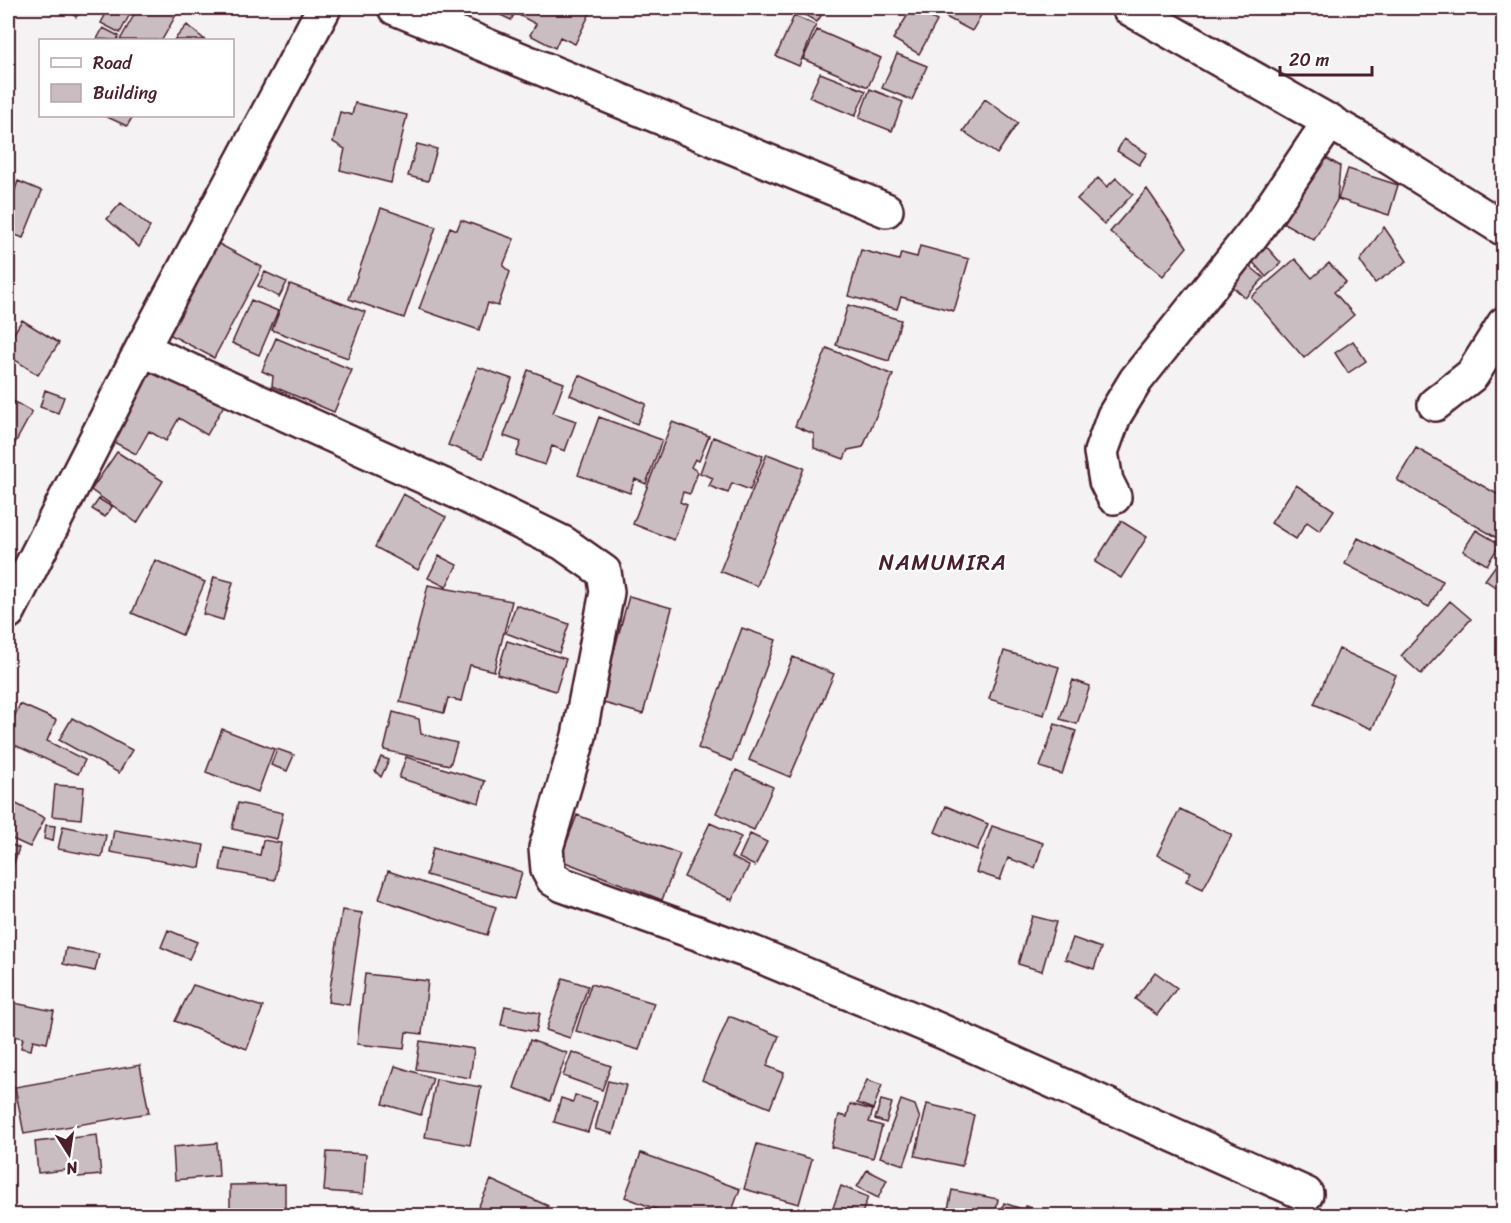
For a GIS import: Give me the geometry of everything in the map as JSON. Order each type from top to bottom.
[{"type":"street","points":[[8,612],[142,350],[324,8]]},
{"type":"street","points":[[395,8],[886,210]]},
{"type":"street","points":[[1129,8],[1330,121],[1503,229]]},
{"type":"street","points":[[1114,497],[1106,481],[1101,452],[1114,416],[1136,380],[1259,226],[1330,121]]},
{"type":"street","points":[[1435,404],[1472,375],[1503,324]]},
{"type":"street","points":[[142,350],[471,498],[563,543],[604,572],[607,592],[579,735],[546,848],[548,870],[553,879],[563,885],[753,953],[941,1031],[1306,1194]]},
{"type":"building","points":[[65,8],[84,8],[76,17]]},
{"type":"building","points":[[109,8],[133,8],[120,33],[101,23]]},
{"type":"building","points":[[138,8],[166,8],[177,13],[163,39],[121,39]]},
{"type":"building","points":[[491,8],[592,9],[575,44],[560,37],[555,48],[530,35],[536,24],[515,13],[511,20],[490,10]]},
{"type":"building","points":[[793,8],[826,8],[817,22]]},
{"type":"building","points":[[912,8],[937,21],[919,54],[893,39]]},
{"type":"building","points":[[929,8],[985,8],[972,31]]},
{"type":"building","points":[[794,16],[816,25],[799,66],[776,56]]},
{"type":"building","points":[[187,25],[204,39],[175,39]]},
{"type":"building","points":[[103,28],[119,36],[118,39],[97,39]]},
{"type":"building","points":[[817,30],[881,58],[868,87],[803,59]]},
{"type":"building","points":[[897,54],[927,66],[912,100],[882,88]]},
{"type":"building","points":[[820,73],[866,91],[855,116],[809,97]]},
{"type":"building","points":[[870,89],[903,102],[892,131],[859,118]]},
{"type":"building","points":[[985,99],[1018,123],[997,154],[963,131]]},
{"type":"building","points":[[355,103],[407,115],[391,183],[340,170],[345,149],[333,142],[340,112],[352,115]]},
{"type":"building","points":[[107,117],[132,117],[127,126]]},
{"type":"building","points":[[1124,139],[1147,153],[1139,165],[1117,151]]},
{"type":"building","points":[[417,144],[437,149],[428,181],[408,176]]},
{"type":"building","points":[[1321,155],[1340,166],[1337,200],[1314,240],[1282,222]]},
{"type":"building","points":[[1348,169],[1398,185],[1389,215],[1338,199]]},
{"type":"building","points":[[1098,178],[1107,187],[1116,178],[1133,194],[1104,224],[1077,199]]},
{"type":"building","points":[[18,181],[42,191],[23,238],[8,232],[8,210]]},
{"type":"building","points":[[1147,189],[1187,247],[1163,276],[1110,232]]},
{"type":"building","points":[[121,203],[150,227],[139,247],[107,219]]},
{"type":"building","points":[[381,208],[436,227],[404,318],[349,299]]},
{"type":"building","points":[[461,220],[514,239],[503,266],[510,272],[498,306],[488,303],[479,330],[419,309],[450,227],[457,230]]},
{"type":"building","points":[[1384,227],[1407,261],[1375,283],[1360,261]]},
{"type":"building","points":[[217,243],[262,267],[214,358],[169,334]]},
{"type":"building","points":[[1265,245],[1281,263],[1266,277],[1250,259]]},
{"type":"building","points":[[920,246],[969,259],[954,311],[901,297],[897,309],[848,296],[861,250],[899,260],[901,253],[917,257]]},
{"type":"building","points":[[1295,259],[1312,278],[1329,263],[1346,282],[1334,292],[1354,315],[1304,358],[1251,297]]},
{"type":"building","points":[[1246,263],[1264,278],[1245,298],[1228,282]]},
{"type":"building","points":[[265,272],[287,282],[279,297],[258,286]]},
{"type":"building","points":[[290,284],[365,312],[348,358],[272,330]]},
{"type":"building","points":[[251,300],[278,311],[259,355],[232,343]]},
{"type":"building","points":[[848,305],[901,320],[889,361],[836,345]]},
{"type":"building","points":[[22,320],[59,343],[38,375],[8,355],[8,343]]},
{"type":"building","points":[[276,338],[352,370],[334,412],[272,386],[273,376],[262,371]]},
{"type":"building","points":[[1353,341],[1366,361],[1348,373],[1335,353]]},
{"type":"building","points":[[827,348],[893,375],[863,447],[848,450],[844,459],[814,448],[814,434],[795,426]]},
{"type":"building","points":[[153,365],[224,405],[207,435],[179,418],[166,441],[149,431],[136,454],[110,440]]},
{"type":"building","points":[[478,367],[512,379],[483,458],[448,445]]},
{"type":"building","points":[[528,370],[564,383],[553,413],[576,421],[565,451],[552,446],[545,465],[516,455],[521,442],[504,436]]},
{"type":"building","points":[[579,375],[646,404],[637,424],[570,395]]},
{"type":"building","points":[[45,390],[64,397],[58,413],[40,407]]},
{"type":"building","points":[[8,398],[32,412],[8,456]]},
{"type":"building","points":[[599,417],[662,440],[646,484],[635,479],[630,493],[578,475]]},
{"type":"building","points":[[672,422],[709,436],[699,461],[695,459],[691,467],[698,472],[690,494],[683,492],[680,502],[687,505],[674,540],[633,524]]},
{"type":"building","points":[[713,437],[763,456],[750,490],[732,483],[728,493],[709,486],[713,478],[700,473]]},
{"type":"building","points":[[1416,448],[1504,498],[1504,542],[1397,480]]},
{"type":"building","points":[[117,452],[163,481],[137,523],[91,490]]},
{"type":"building","points":[[767,454],[804,468],[757,586],[720,571]]},
{"type":"building","points":[[1296,485],[1334,510],[1320,531],[1307,522],[1296,539],[1271,523]]},
{"type":"building","points":[[403,494],[446,517],[418,570],[375,547]]},
{"type":"building","points":[[99,499],[112,507],[105,517],[92,509]]},
{"type":"building","points":[[1121,521],[1147,537],[1121,578],[1095,562]]},
{"type":"building","points":[[1476,530],[1500,544],[1487,565],[1463,551]]},
{"type":"building","points":[[1358,538],[1443,581],[1429,607],[1345,564]]},
{"type":"building","points":[[1504,554],[1504,578],[1497,588],[1485,580]]},
{"type":"building","points":[[439,556],[457,565],[446,587],[428,578]]},
{"type":"building","points":[[155,560],[205,582],[182,635],[132,613]]},
{"type":"building","points":[[214,577],[233,582],[223,620],[203,614]]},
{"type":"building","points":[[428,585],[512,601],[494,671],[470,665],[461,701],[448,698],[444,713],[400,702]]},
{"type":"building","points":[[629,596],[672,608],[643,714],[600,702]]},
{"type":"building","points":[[1450,601],[1471,619],[1421,674],[1401,656]]},
{"type":"building","points":[[516,605],[569,624],[559,653],[506,633]]},
{"type":"building","points":[[742,628],[776,640],[732,761],[698,748]]},
{"type":"building","points":[[507,641],[566,659],[556,691],[497,674]]},
{"type":"building","points":[[1339,649],[1396,675],[1372,729],[1314,704]]},
{"type":"building","points":[[1004,651],[1059,667],[1044,715],[989,699]]},
{"type":"building","points":[[793,657],[834,674],[790,777],[749,760]]},
{"type":"building","points":[[1073,680],[1090,686],[1077,724],[1060,719]]},
{"type":"building","points":[[20,704],[56,720],[47,741],[85,760],[78,774],[8,742],[8,731]]},
{"type":"building","points":[[393,712],[419,719],[421,734],[457,743],[450,765],[384,750]]},
{"type":"building","points":[[72,718],[132,750],[119,773],[59,740]]},
{"type":"building","points":[[1055,724],[1076,731],[1062,774],[1040,767]]},
{"type":"building","points":[[222,729],[274,749],[258,792],[206,772]]},
{"type":"building","points":[[277,749],[294,755],[287,771],[271,765]]},
{"type":"building","points":[[381,757],[389,760],[381,777],[375,771]]},
{"type":"building","points":[[406,757],[485,781],[479,803],[399,778]]},
{"type":"building","points":[[736,770],[773,787],[754,830],[716,813]]},
{"type":"building","points":[[55,785],[84,787],[81,819],[52,816]]},
{"type":"building","points":[[8,800],[45,818],[30,847],[8,837]]},
{"type":"building","points":[[238,803],[283,813],[277,839],[232,829]]},
{"type":"building","points":[[946,806],[988,824],[977,850],[935,832]]},
{"type":"building","points":[[1180,809],[1232,835],[1203,889],[1186,881],[1191,872],[1157,855]]},
{"type":"building","points":[[577,815],[680,854],[662,900],[560,860]]},
{"type":"building","points":[[710,823],[741,837],[731,857],[749,866],[732,900],[684,877]]},
{"type":"building","points":[[46,825],[55,826],[53,841],[44,839]]},
{"type":"building","points":[[63,826],[106,835],[102,857],[58,849]]},
{"type":"building","points":[[992,826],[1043,843],[1035,868],[1008,858],[1000,880],[976,872]]},
{"type":"building","points":[[114,830],[204,845],[200,868],[110,852]]},
{"type":"building","points":[[750,834],[767,842],[755,866],[739,858]]},
{"type":"building","points":[[263,840],[281,843],[275,880],[220,870],[224,848],[260,855]]},
{"type":"building","points":[[8,843],[19,848],[11,872],[8,871]]},
{"type":"building","points":[[433,848],[522,872],[514,899],[426,875]]},
{"type":"building","points":[[388,871],[496,907],[487,935],[379,899]]},
{"type":"building","points":[[342,910],[362,913],[349,1005],[328,1002]]},
{"type":"building","points":[[1032,916],[1056,922],[1042,971],[1018,964]]},
{"type":"building","points":[[168,930],[197,942],[189,959],[161,947]]},
{"type":"building","points":[[1073,938],[1101,948],[1094,969],[1065,959]]},
{"type":"building","points":[[66,948],[99,954],[95,971],[63,964]]},
{"type":"building","points":[[1155,972],[1177,988],[1157,1015],[1135,999]]},
{"type":"building","points":[[365,974],[428,981],[422,1034],[406,1032],[404,1049],[357,1044]]},
{"type":"building","points":[[563,978],[588,986],[570,1038],[546,1030]]},
{"type":"building","points":[[591,984],[654,1003],[639,1050],[576,1031]]},
{"type":"building","points":[[193,985],[263,1007],[247,1049],[175,1021]]},
{"type":"building","points":[[14,1003],[54,1011],[47,1043],[33,1040],[31,1050],[21,1048],[23,1038],[8,1035]]},
{"type":"building","points":[[505,1006],[540,1013],[536,1032],[501,1025]]},
{"type":"building","points":[[729,1016],[779,1036],[767,1066],[784,1073],[770,1108],[702,1080]]},
{"type":"building","points":[[530,1040],[567,1053],[550,1101],[514,1088]]},
{"type":"building","points":[[420,1041],[474,1049],[470,1078],[416,1069]]},
{"type":"building","points":[[572,1052],[611,1066],[602,1090],[563,1076]]},
{"type":"building","points":[[140,1065],[149,1113],[24,1134],[15,1087]]},
{"type":"building","points":[[395,1066],[433,1078],[421,1115],[383,1104]]},
{"type":"building","points":[[436,1079],[481,1087],[470,1145],[425,1137]]},
{"type":"building","points":[[867,1080],[882,1085],[873,1109],[857,1103]]},
{"type":"building","points":[[608,1081],[626,1085],[613,1134],[595,1129]]},
{"type":"building","points":[[575,1095],[597,1102],[588,1132],[554,1122],[561,1098],[573,1102]]},
{"type":"building","points":[[881,1100],[892,1103],[886,1123],[875,1119]]},
{"type":"building","points":[[901,1100],[915,1105],[920,1119],[904,1165],[880,1157]]},
{"type":"building","points":[[850,1104],[873,1110],[869,1122],[882,1126],[873,1158],[831,1147],[839,1115],[847,1117]]},
{"type":"building","points":[[927,1104],[974,1115],[962,1166],[915,1156]]},
{"type":"building","points":[[97,1135],[101,1175],[78,1177],[76,1169],[38,1173],[35,1142]]},
{"type":"building","points":[[217,1143],[219,1176],[175,1180],[173,1147]]},
{"type":"building","points":[[757,1144],[812,1159],[799,1204],[744,1189]]},
{"type":"building","points":[[327,1152],[366,1154],[363,1194],[324,1191]]},
{"type":"building","points":[[641,1153],[740,1189],[730,1216],[674,1216],[625,1197]]},
{"type":"building","points":[[867,1170],[887,1180],[878,1198],[857,1187]]},
{"type":"building","points":[[491,1180],[548,1206],[544,1216],[474,1216]]},
{"type":"building","points":[[285,1184],[285,1208],[230,1209],[230,1185]]},
{"type":"building","points":[[841,1186],[868,1197],[861,1216],[831,1213]]},
{"type":"building","points":[[952,1190],[998,1199],[995,1216],[947,1214]]},
{"type":"building","points":[[1004,1203],[1019,1208],[1017,1216],[999,1216]]},
{"type":"building","points":[[1025,1206],[1043,1211],[1042,1216],[1023,1216]]},
{"type":"building","points":[[351,1207],[369,1209],[369,1216],[350,1216]]},
{"type":"district","name":"NAMUMIRA","points":[[943,562]]}]
